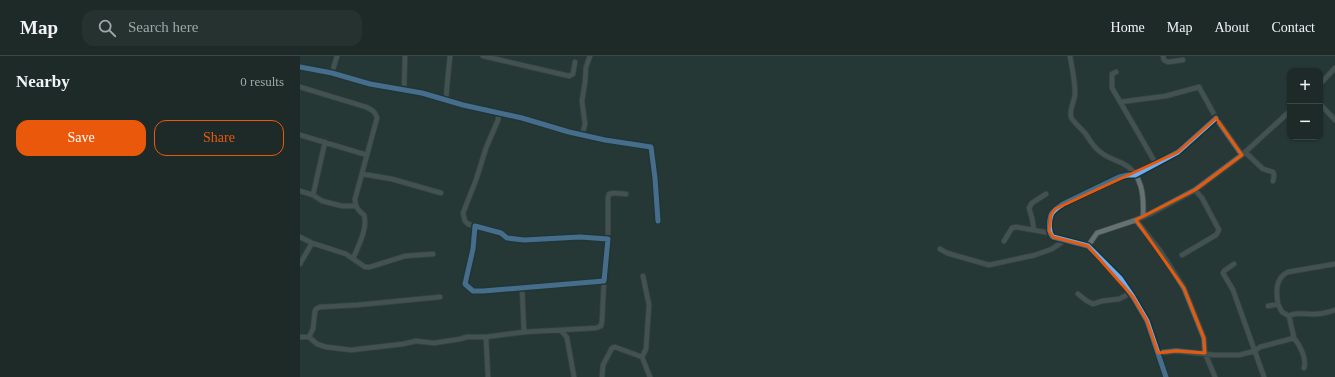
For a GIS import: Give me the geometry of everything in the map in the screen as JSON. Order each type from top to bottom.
[{"type":"street","points":[[332,73],[337,56]]},
{"type":"street","points":[[404,89],[405,56]]},
{"type":"street","points":[[446,100],[450,56]]},
{"type":"street","points":[[483,56],[569,76],[573,74],[575,62]]},
{"type":"street","points":[[582,135],[585,124],[582,101],[586,68],[590,56]]},
{"type":"street","points":[[1070,56],[1075,89],[1071,112],[1072,119],[1080,126],[1097,150],[1109,159],[1127,166],[1135,175],[1142,187],[1144,196],[1143,217]]},
{"type":"street","points":[[1163,56],[1164,60],[1168,62],[1183,60]]},
{"type":"street","points":[[300,67],[332,73],[370,84],[422,93],[612,142],[651,147],[658,221]]},
{"type":"street","points":[[1323,81],[1335,68]]},
{"type":"street","points":[[1116,72],[1112,74],[1112,88],[1156,164]]},
{"type":"street","points":[[1120,102],[1166,96],[1199,87],[1216,118],[1244,153],[1263,169],[1273,172],[1273,181]]},
{"type":"street","points":[[300,88],[340,98],[374,110],[377,118],[355,199],[355,206],[366,219],[365,226],[353,259]]},
{"type":"street","points":[[1323,107],[1335,120]]},
{"type":"street","points":[[499,113],[498,120],[486,148],[476,180],[463,212],[463,216],[468,224],[501,233],[507,238],[524,240],[580,237],[608,239]]},
{"type":"street","points":[[1088,246],[1097,233],[1143,217],[1163,208],[1195,190],[1244,153],[1287,114]]},
{"type":"street","points":[[1050,233],[1051,215],[1055,209],[1119,177],[1135,175],[1178,152],[1216,118]]},
{"type":"street","points":[[300,135],[367,155]]},
{"type":"street","points":[[313,195],[325,142]]},
{"type":"street","points":[[362,174],[392,179],[441,193]]},
{"type":"street","points":[[1182,255],[1216,235],[1219,230],[1202,198],[1195,190]]},
{"type":"street","points":[[300,191],[313,195],[322,201],[342,206],[355,206]]},
{"type":"street","points":[[300,337],[309,337],[317,344],[326,347],[351,350],[416,341],[434,343],[467,337],[486,337],[524,332],[596,328],[601,326],[608,239],[608,198],[609,194],[626,194]]},
{"type":"street","points":[[1034,230],[1029,208],[1032,203],[1046,194]]},
{"type":"street","points":[[1136,220],[1161,252],[1184,288],[1204,338],[1205,353],[1215,377]]},
{"type":"street","points":[[475,226],[473,249],[465,284],[473,291],[604,281]]},
{"type":"street","points":[[1004,241],[1012,228],[1016,227],[1050,233],[1053,237],[1088,246],[1120,278],[1131,293],[1147,321],[1166,377]]},
{"type":"street","points":[[300,237],[312,243],[346,254],[365,267],[370,267],[405,256],[433,254]]},
{"type":"street","points":[[940,249],[947,253],[989,265],[1035,255],[1052,249],[1065,240]]},
{"type":"street","points":[[300,264],[312,243]]},
{"type":"street","points":[[1234,264],[1224,271],[1223,274],[1233,290],[1264,377]]},
{"type":"street","points":[[1304,368],[1306,363],[1299,344],[1294,338],[1289,316],[1282,312],[1278,304],[1278,283],[1280,277],[1284,274],[1335,264]]},
{"type":"street","points":[[642,357],[645,353],[647,343],[649,305],[643,276]]},
{"type":"street","points":[[522,288],[524,332]]},
{"type":"street","points":[[1078,294],[1093,304],[1102,301],[1119,299],[1131,293]]},
{"type":"street","points":[[309,337],[313,329],[315,311],[320,307],[440,297]]},
{"type":"street","points":[[1268,306],[1278,304]]},
{"type":"street","points":[[1289,316],[1299,313],[1317,315],[1335,310]]},
{"type":"street","points":[[559,330],[567,338],[574,377]]},
{"type":"street","points":[[486,337],[488,377]]},
{"type":"street","points":[[1158,354],[1176,350],[1215,355],[1239,355],[1256,351],[1260,347],[1294,338]]},
{"type":"street","points":[[602,377],[603,365],[614,347],[642,357],[650,377]]},
{"type":"highlighted area","points":[[1216,118],[1242,155],[1195,190],[1136,220],[1184,288],[1204,338],[1205,353],[1176,351],[1158,353],[1147,321],[1133,297],[1088,246],[1053,237],[1049,231],[1051,215],[1055,209],[1178,152]]},
{"type":"cycle path","points":[[300,67],[332,73],[370,84],[422,93],[463,105],[522,118],[569,132],[605,140],[651,147],[658,221]]},
{"type":"cycle path","points":[[1166,377],[1147,321],[1120,278],[1088,246],[1053,237],[1051,235],[1049,223],[1050,217],[1053,212],[1063,204],[1119,177],[1135,175],[1178,152],[1216,118]]},
{"type":"cycle path","points":[[475,226],[501,233],[507,238],[524,240],[580,237],[608,239],[604,281],[473,291],[465,284],[473,249],[475,226]]}]
